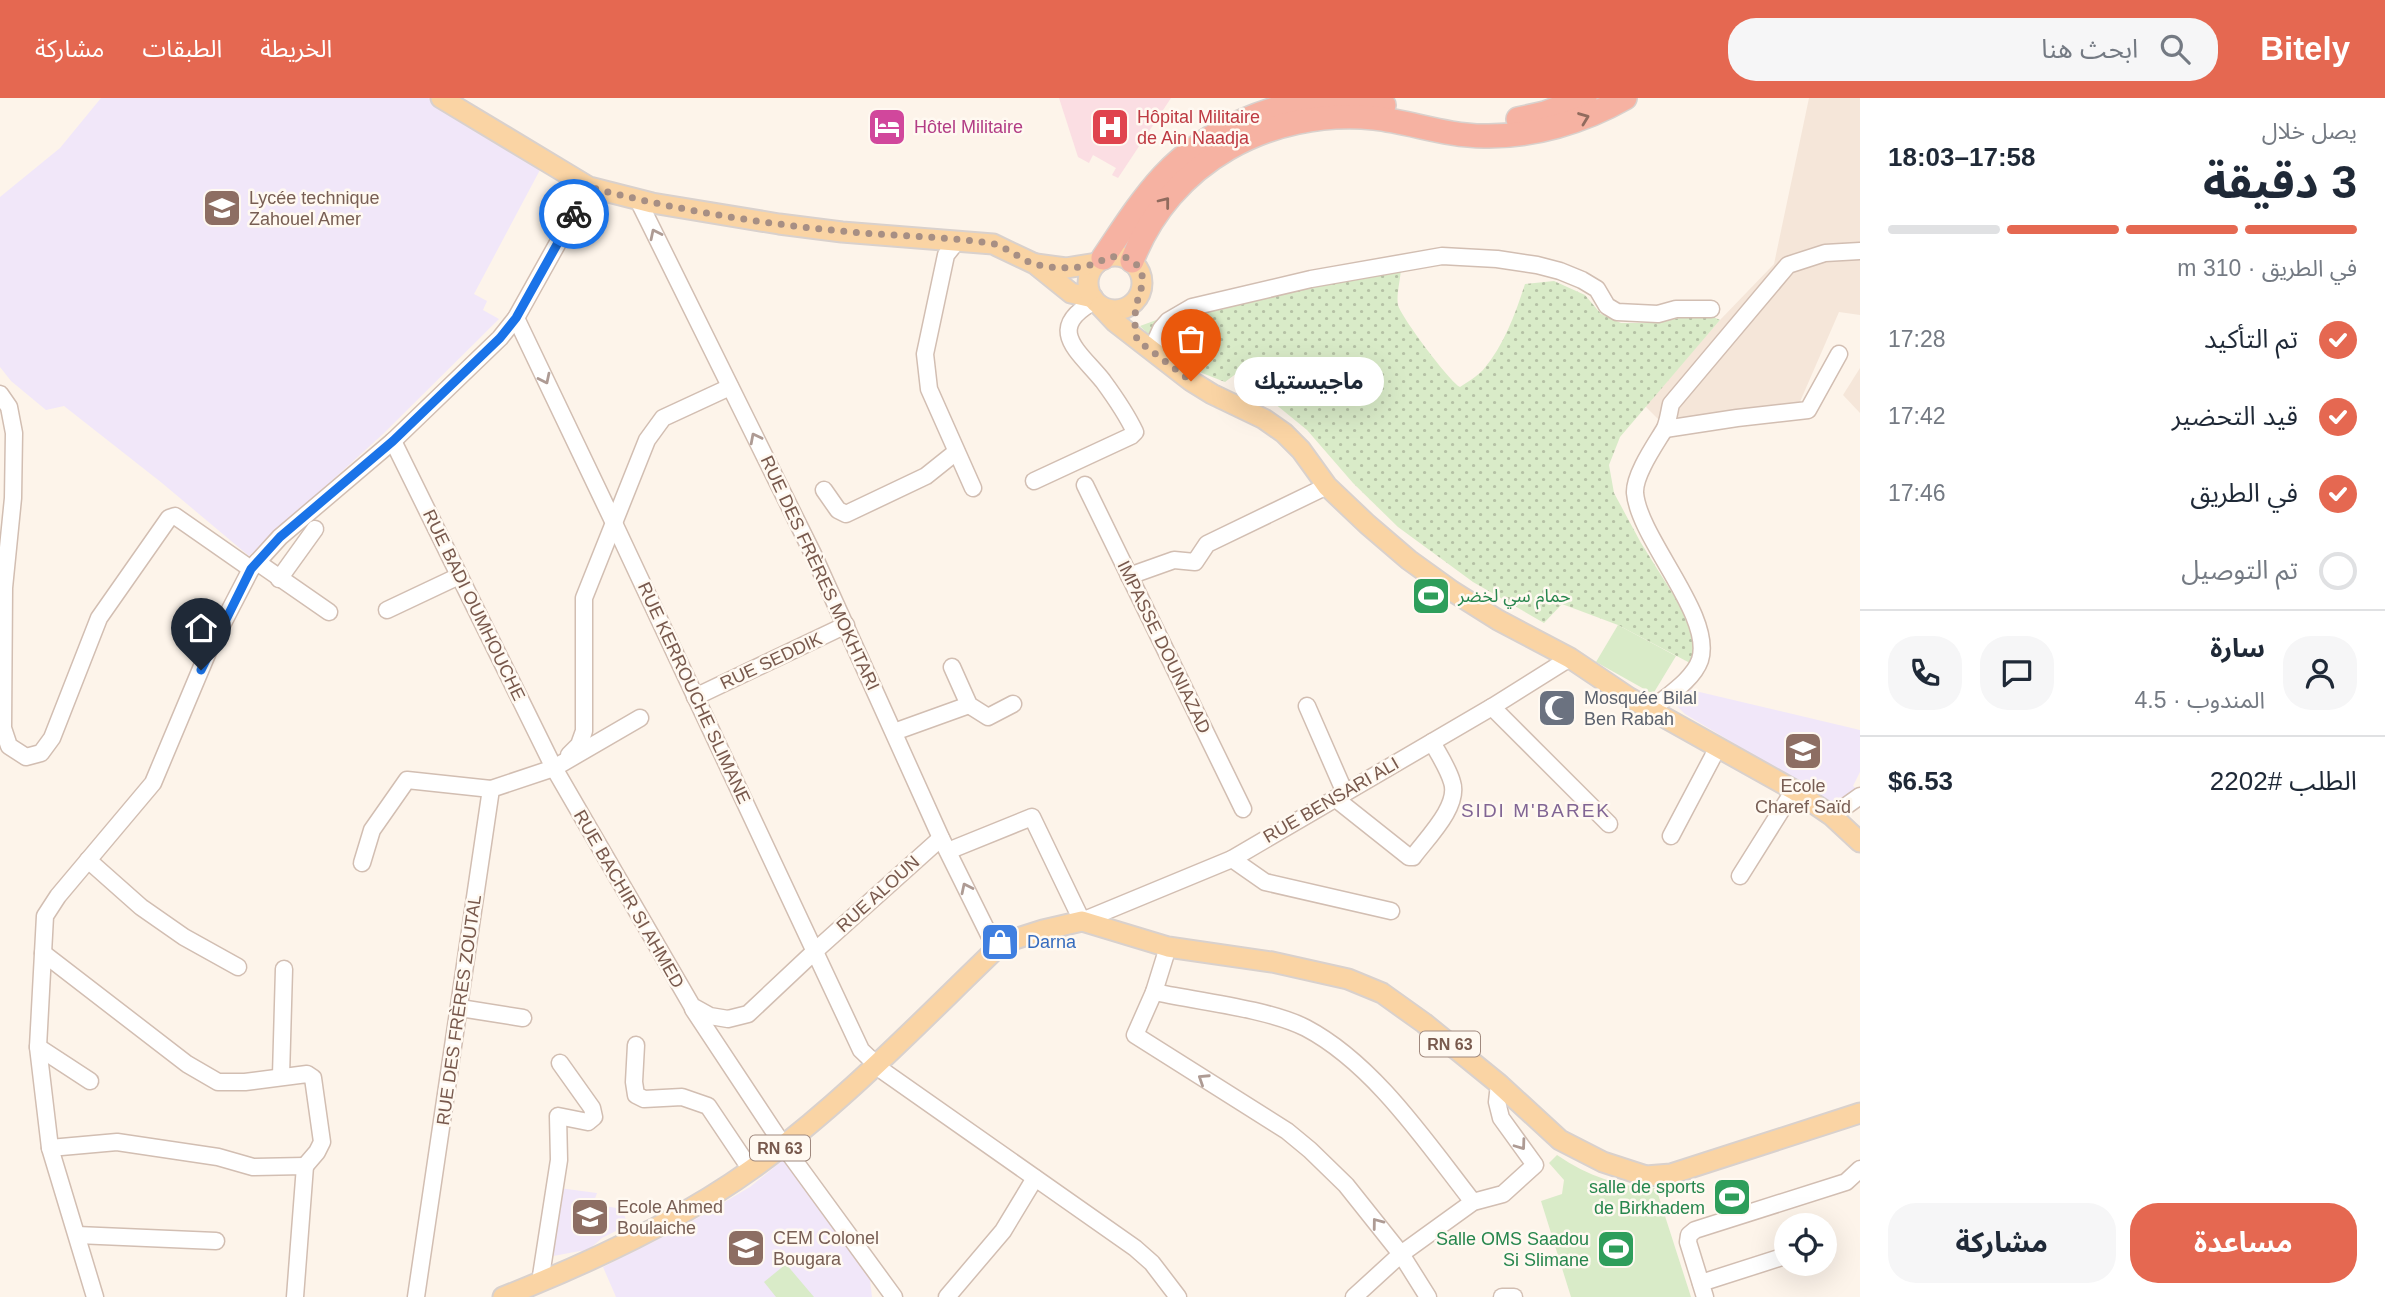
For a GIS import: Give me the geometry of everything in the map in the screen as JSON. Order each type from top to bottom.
[{"type":"highway","points":[[1100,261],[1139,205],[1165,174],[1215,135],[1256,117],[1297,104],[1341,100],[1402,108],[1448,118],[1494,122],[1545,113],[1585,98]]},
{"type":"highway","points":[[1132,261],[1146,230],[1180,185],[1222,152],[1278,127],[1318,119],[1356,117],[1394,121],[1453,134],[1497,136],[1565,124],[1625,98]]},
{"type":"main road","points":[[441,98],[589,187],[638,200],[779,224],[842,232],[993,244],[1035,264],[1065,289],[1078,296],[1115,310],[1123,309],[1137,300]]},
{"type":"main road","points":[[1035,264],[1066,268],[1118,256],[1132,261],[1142,275],[1143,284],[1137,300],[1135,320],[1144,345]]},
{"type":"main road","points":[[1100,261],[1089,276],[1088,284],[1096,302],[1115,322],[1212,394],[1274,426],[1301,450],[1327,486],[1367,524],[1431,576],[1498,620],[1570,657],[1628,697],[1794,790],[1832,816],[1860,842]]},
{"type":"main road","name":"RN 63","points":[[503,1297],[625,1242],[751,1170],[875,1066],[996,949],[1015,939],[1082,921],[1168,947],[1272,962],[1348,979],[1382,993],[1424,1023],[1499,1084],[1560,1140],[1603,1162],[1646,1177],[1684,1171],[1860,1113]]},
{"type":"street","points":[[95,1297],[50,1148],[38,1046],[45,916],[58,896],[153,783],[208,652],[254,566],[280,537],[393,441],[500,338],[516,318],[589,187]]},
{"type":"street","name":"RUE DES FRÈRES MOKHTARI","points":[[638,200],[846,625],[944,845],[996,949]]},
{"type":"street","points":[[958,240],[946,255],[925,354],[929,389],[973,488]]},
{"type":"street","points":[[1651,709],[1694,669],[1700,660],[1702,646],[1699,628],[1641,515],[1635,489],[1657,439],[1665,429],[1671,404],[1788,265],[1825,253],[1860,251]]},
{"type":"street","points":[[1144,345],[1168,321],[1192,307],[1311,279],[1442,257],[1497,259],[1560,271],[1597,289],[1607,306],[1617,312],[1658,314],[1676,309],[1711,309]]},
{"type":"street","points":[[1034,481],[1135,432],[1104,382],[1071,344],[1069,332],[1074,317],[1080,310],[1096,302]]},
{"type":"street","name":"RUE KERROUCHE SLIMANE","points":[[516,318],[614,521],[861,1050],[875,1066]]},
{"type":"street","points":[[1665,429],[1808,410],[1839,354]]},
{"type":"street","points":[[554,768],[579,745],[584,731],[584,598],[654,428],[663,418],[730,387]]},
{"type":"street","points":[[0,394],[9,407],[14,433],[13,498],[5,588],[3,728],[9,746],[26,757],[41,753],[52,738],[99,618],[169,518],[175,516],[329,612]]},
{"type":"street","name":"RUE BADI OUMHOUCHE","points":[[393,441],[554,768]]},
{"type":"street","points":[[824,490],[838,510],[846,514],[926,476],[956,452]]},
{"type":"street","name":"IMPASSE DOUNIAZAD","points":[[1085,485],[1244,808]]},
{"type":"street","points":[[1129,576],[1174,560],[1195,562],[1207,544],[1327,486]]},
{"type":"street","points":[[279,579],[315,529]]},
{"type":"street","points":[[387,610],[459,576]]},
{"type":"street","name":"RUE SEDDIK","points":[[695,697],[846,625]]},
{"type":"street","name":"RUE BENSARI ALI","points":[[1082,921],[1232,859],[1261,839],[1492,707],[1570,657]]},
{"type":"street","points":[[951,667],[969,705],[988,717],[1013,704]]},
{"type":"street","points":[[894,732],[969,705]]},
{"type":"street","points":[[1307,706],[1340,796],[1409,857],[1413,857],[1450,807],[1454,795],[1452,782],[1432,742]]},
{"type":"street","points":[[1492,707],[1609,824]]},
{"type":"street","points":[[362,863],[372,830],[407,780],[491,789],[554,768],[640,718]]},
{"type":"street","points":[[1671,836],[1718,747]]},
{"type":"street","name":"RUE BACHIR SI AHMED","points":[[554,768],[692,1006],[710,1016],[728,1018],[748,1014],[815,951]]},
{"type":"street","name":"RUE DES FRÈRES ZOUTAL","points":[[416,1297],[491,789]]},
{"type":"street","points":[[1740,876],[1794,790]]},
{"type":"street","points":[[1832,816],[1860,796]]},
{"type":"street","points":[[944,845],[1032,817],[1082,921]]},
{"type":"street","name":"RUE ALOUN","points":[[815,951],[944,845]]},
{"type":"street","points":[[1232,859],[1265,882],[1391,911]]},
{"type":"street","points":[[88,860],[141,907],[184,937],[238,967]]},
{"type":"street","points":[[1168,947],[1154,992],[1135,1035],[1287,1131],[1310,1150],[1346,1185],[1401,1254],[1428,1297]]},
{"type":"street","points":[[43,953],[187,1064],[218,1082],[245,1082],[307,1074],[313,1078],[322,1142],[305,1166],[295,1297]]},
{"type":"street","points":[[281,1076],[284,969]]},
{"type":"street","points":[[1154,992],[1266,1015],[1305,1028],[1364,1071],[1426,1142],[1473,1202]]},
{"type":"street","points":[[692,1006],[885,1294]]},
{"type":"street","points":[[460,1008],[523,1017]]},
{"type":"street","points":[[636,1045],[636,1095],[644,1099],[682,1097],[708,1106],[751,1170]]},
{"type":"street","points":[[38,1046],[90,1081]]},
{"type":"street","points":[[540,1282],[559,1160],[558,1116],[588,1122],[594,1117],[592,1108],[560,1063]]},
{"type":"street","points":[[875,1066],[1135,1248],[1152,1263],[1178,1297]]},
{"type":"street","points":[[1354,1297],[1401,1254],[1473,1202],[1503,1194],[1535,1165],[1501,1118],[1497,1102],[1499,1084]]},
{"type":"street","points":[[50,1148],[117,1142],[218,1157],[253,1167],[305,1166]]},
{"type":"street","points":[[1774,1261],[1703,1290],[1688,1242],[1689,1235],[1695,1230],[1846,1182],[1860,1169]]},
{"type":"street","points":[[947,1297],[1003,1231],[1035,1178]]},
{"type":"street","points":[[78,1235],[216,1241]]},
{"type":"street","points":[[1502,1297],[1514,1297]]},
{"type":"shaded area","points":[[101,98],[428,98],[541,168],[474,294],[487,301],[483,310],[499,319],[383,434],[249,556],[64,406],[46,410],[11,381],[0,367],[0,197],[60,148]]},
{"type":"shaded area","name":"Hôpital Militaire de Ain Naadja","points":[[1059,98],[1171,98],[1118,178],[1112,175],[1116,168],[1093,155],[1089,163],[1078,157]]},
{"type":"shaded area","points":[[1809,98],[1860,98],[1860,315],[1839,312],[1799,404],[1663,424],[1645,406],[1720,320],[1774,264]]},
{"type":"shaded area","points":[[1860,368],[1860,413],[1843,395]]},
{"type":"shaded area","name":"Ecole Charef Saïd","points":[[1691,690],[1860,730],[1860,772],[1853,786],[1858,790],[1838,806],[1685,714],[1674,703]]},
{"type":"shaded area","name":"CEM Colonel Bougara","points":[[783,1160],[869,1271],[872,1297],[616,1297],[603,1267],[679,1229],[750,1187]]},
{"type":"shaded area","name":"Ecole Ahmed Boulaiche","points":[[559,1188],[597,1193],[593,1204],[622,1209],[628,1225],[602,1238],[586,1252],[548,1257]]},
{"type":"green space","points":[[1401,267],[1398,305],[1401,312],[1437,362],[1460,387],[1483,370],[1497,350],[1513,318],[1525,284],[1554,281],[1585,295],[1601,314],[1621,323],[1655,323],[1704,313],[1720,320],[1620,437],[1609,465],[1614,493],[1641,543],[1691,623],[1695,643],[1690,663],[1618,625],[1562,604],[1544,623],[1473,582],[1398,527],[1353,483],[1307,430],[1237,373],[1225,382],[1179,364],[1140,326],[1178,312]]},
{"type":"green space","points":[[1618,625],[1676,656],[1653,694],[1596,662]]},
{"type":"green space","name":"Salle OMS Saadou Si Slimane","points":[[1557,1155],[1604,1179],[1656,1188],[1691,1297],[1571,1297],[1541,1201],[1562,1194],[1564,1180],[1549,1163]]},
{"type":"green space","points":[[786,1264],[814,1297],[776,1297],[764,1282]]},
{"type":"way so far","points":[[574,214],[589,187],[652,203],[779,224],[842,232],[945,238],[993,244],[1035,264],[1056,267],[1087,266],[1111,256],[1126,257],[1142,275],[1143,284],[1135,309],[1137,340],[1191,381]]},
{"type":"place","name":"Hôtel Militaire","points":[[887,127]]},
{"type":"place","name":"Hôpital Militaire de Ain Naadja","points":[[1110,127]]},
{"type":"place","name":"Lycée technique Zahouel Amer","points":[[222,208]]},
{"type":"place","name":"ماجيستيك","points":[[1191,381]]},
{"type":"place","name":"حمام سي لخضر","points":[[1431,596]]},
{"type":"place","name":"Mosquée Bilal Ben Rabah","points":[[1557,708]]},
{"type":"place","name":"Ecole Charef Saïd","points":[[1803,751]]},
{"type":"place","name":"Darna","points":[[1000,942]]},
{"type":"place","name":"salle de sports de Birkhadem","points":[[1732,1197]]},
{"type":"place","name":"Ecole Ahmed Boulaiche","points":[[590,1217]]},
{"type":"place","name":"CEM Colonel Bougara","points":[[746,1248]]},
{"type":"place","name":"Salle OMS Saadou Si Slimane","points":[[1616,1249]]},
{"type":"district","name":"SIDI M'BAREK","points":[[1536,810]]},
{"type":"route","points":[[201,670],[251,569],[280,537],[393,441],[500,338],[516,318],[574,214]]}]
